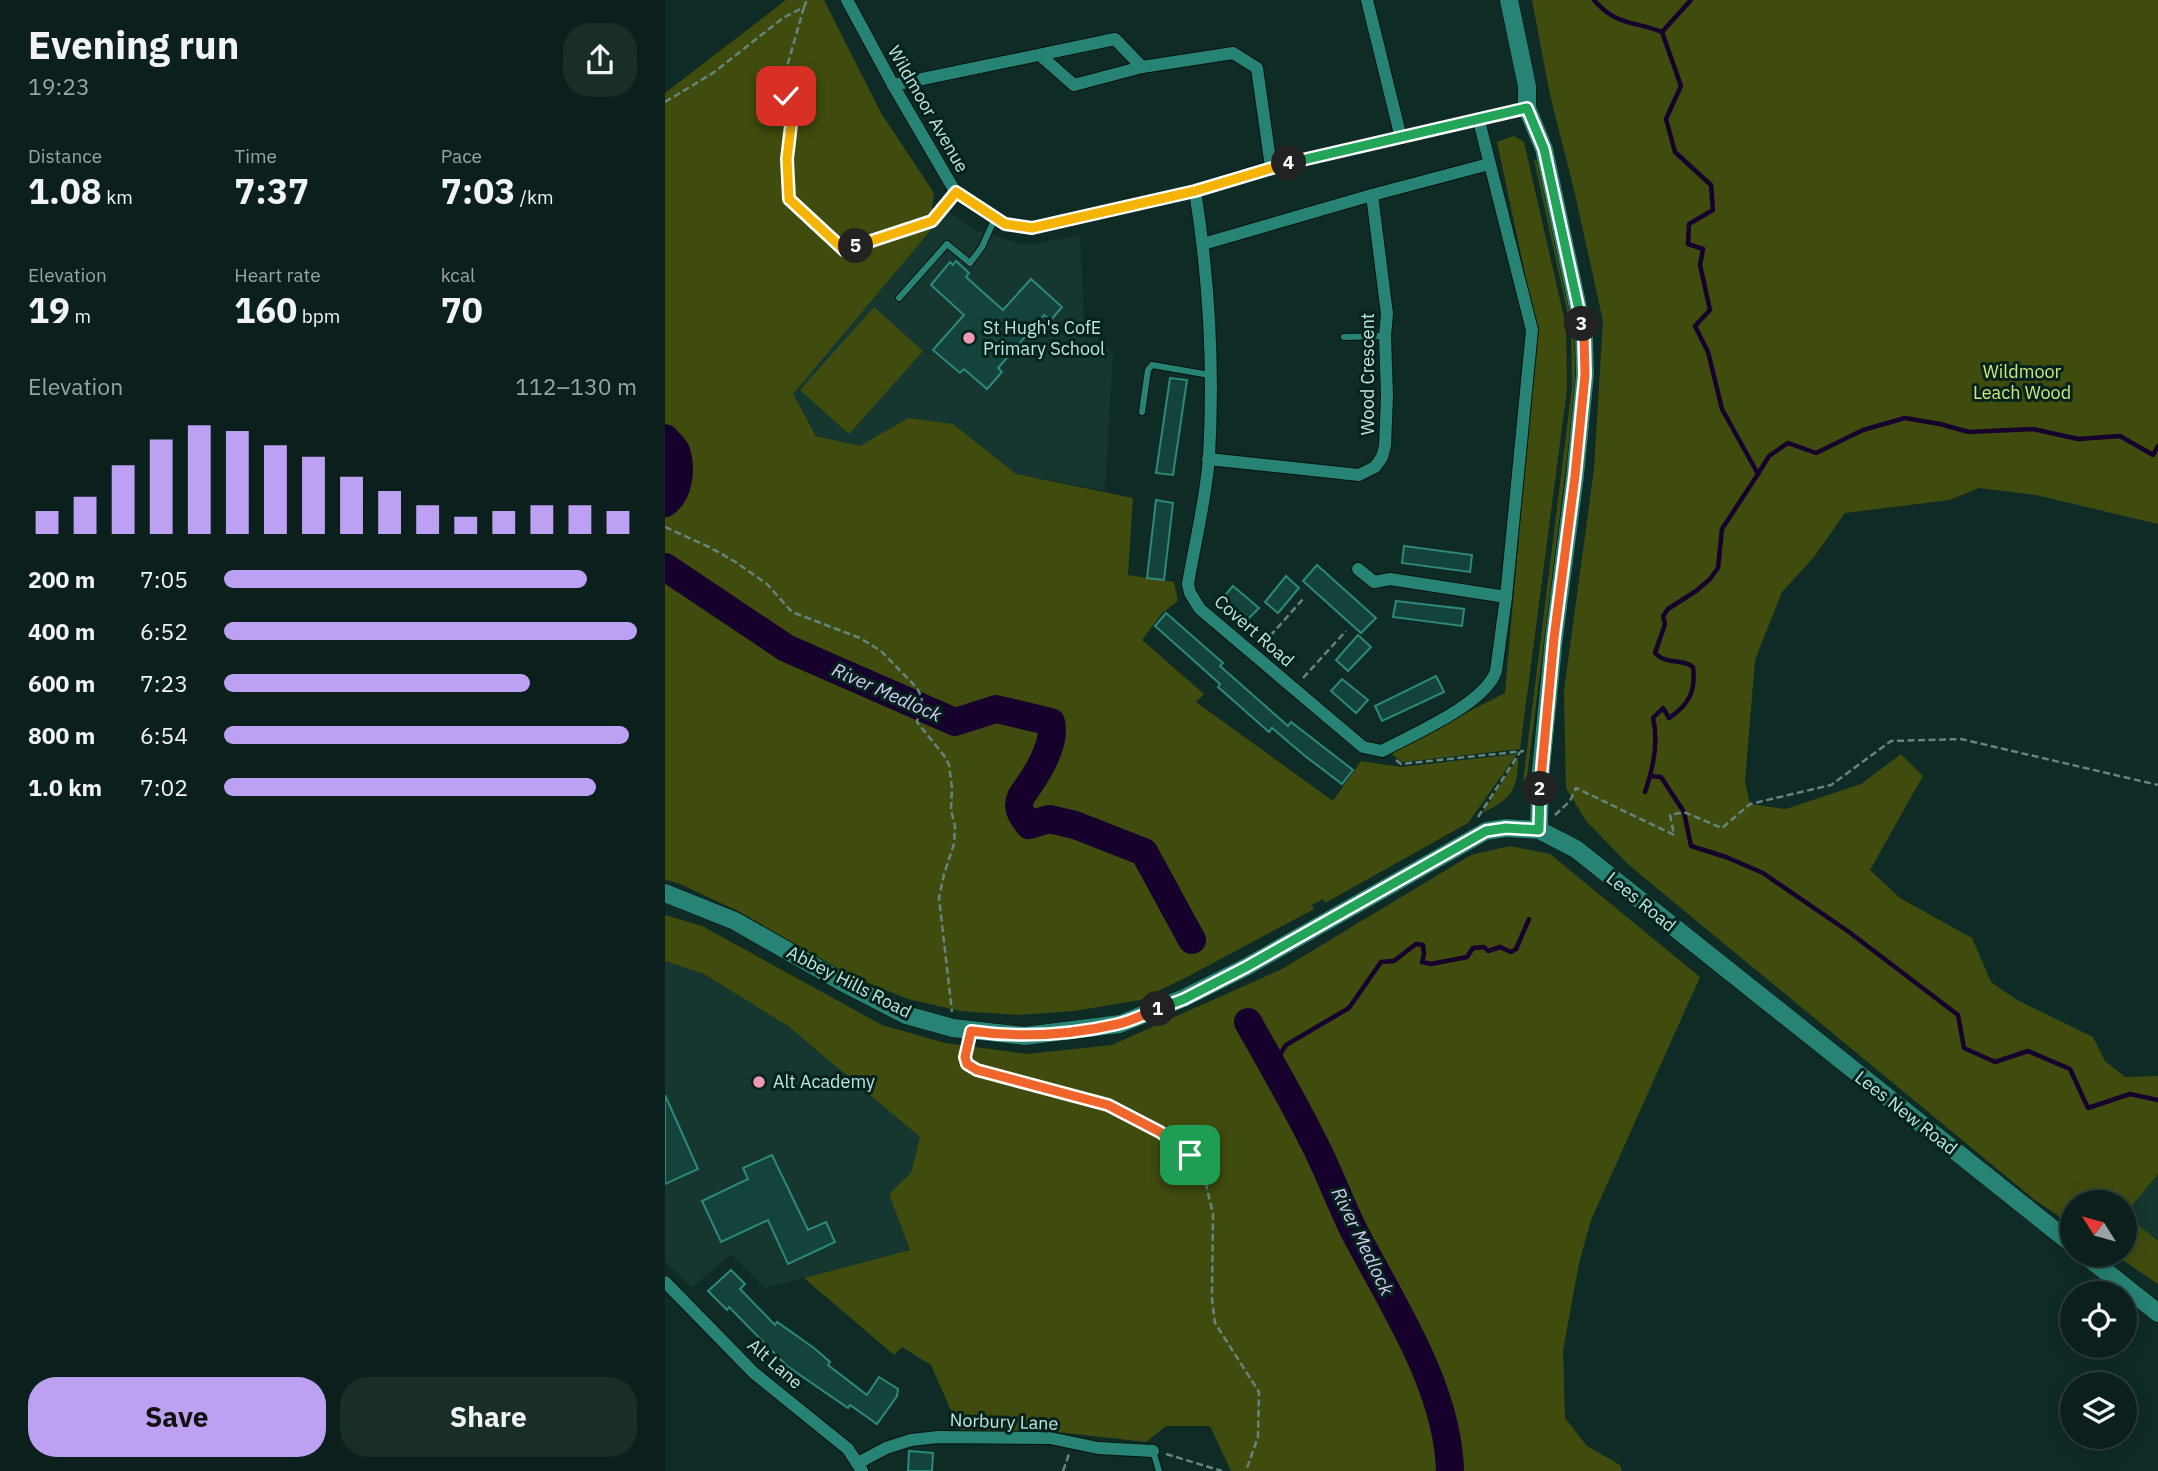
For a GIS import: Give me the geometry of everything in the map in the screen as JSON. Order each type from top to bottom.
[{"type":"main road","points":[[1509,0],[1527,86],[1527,108],[1544,149],[1584,335],[1585,375],[1554,638],[1540,780],[1539,830]]},
{"type":"main road","name":"Abbey Hills Road","points":[[665,893],[735,921],[906,1015],[953,1028],[1025,1036],[1119,1024],[1184,999],[1246,967],[1486,831],[1506,828],[1539,830]]},
{"type":"main road","name":"Lees Road","points":[[1539,830],[1576,849],[1739,981]]},
{"type":"main road","name":"Lees New Road","points":[[1739,981],[2060,1235]]},
{"type":"main road","points":[[2100,1267],[2158,1313]]},
{"type":"street","name":"Wildmoor Avenue","points":[[847,0],[956,192],[1005,224],[1032,228],[1195,191],[1271,167],[1527,108]]},
{"type":"street","points":[[1367,0],[1401,138]]},
{"type":"street","points":[[893,85],[1041,56],[1115,38],[1142,67]]},
{"type":"street","points":[[1041,56],[1074,85],[1142,67],[1233,53],[1257,68],[1271,167]]},
{"type":"street","points":[[1382,751],[1472,702],[1492,682],[1496,671],[1506,597],[1532,330],[1479,121]]},
{"type":"street","points":[[1203,244],[1489,164]]},
{"type":"street","name":"Covert Road","points":[[1195,191],[1203,244],[1210,376],[1209,459],[1188,584],[1190,593],[1200,609],[1363,747],[1382,751]]},
{"type":"street","name":"Wood Crescent","points":[[1209,459],[1359,475],[1375,467],[1382,457],[1387,396],[1387,314],[1372,195]]},
{"type":"street","points":[[1357,569],[1374,582],[1390,579],[1506,597]]},
{"type":"street","name":"Alt Lane","points":[[665,1282],[754,1373],[848,1449],[860,1467]]},
{"type":"street","name":"Norbury Lane","points":[[860,1467],[885,1448],[911,1440],[938,1437],[1050,1438],[1073,1444],[1153,1451]]},
{"type":"lane","points":[[899,298],[947,244],[969,263],[982,247],[995,218]]},
{"type":"lane","points":[[1344,337],[1385,336]]},
{"type":"lane","points":[[1142,412],[1151,365],[1210,376]]},
{"type":"lane","points":[[1153,1451],[1159,1471]]},
{"type":"path","points":[[807,0],[784,77],[786,96],[793,108],[787,159],[789,199],[795,207],[844,250],[932,221],[956,192]]},
{"type":"path","points":[[665,103],[713,73],[783,18],[804,7]]},
{"type":"path","points":[[665,527],[734,561],[767,584],[792,612],[860,638],[881,651],[917,688],[922,698],[917,722],[946,757],[952,788],[954,844],[939,898],[953,1028]]},
{"type":"path","points":[[1254,654],[1303,599]]},
{"type":"path","points":[[1294,688],[1346,631]]},
{"type":"path","points":[[1539,830],[1570,801],[1576,788],[1674,835],[1670,815],[1684,812],[1722,828],[1750,804],[1831,785],[1891,740],[1961,739],[2158,785]]},
{"type":"path","points":[[1382,751],[1401,764],[1522,751],[1478,817]]},
{"type":"path","points":[[971,1031],[965,1057],[967,1064],[977,1070],[1108,1105],[1160,1132],[1190,1155],[1205,1180],[1213,1214],[1212,1299],[1215,1323],[1259,1392],[1258,1437],[1246,1471]]},
{"type":"path","points":[[1063,1471],[1073,1444]]},
{"type":"path","points":[[1153,1451],[1222,1471]]},
{"type":"shaded area","name":"St Hugh's CofE Primary School","points":[[947,211],[975,230],[1025,245],[1080,236],[1084,322],[1113,353],[1105,491],[1016,474],[953,424],[908,418],[860,446],[817,436],[792,394]]},
{"type":"shaded area","name":"Alt Academy","points":[[665,961],[704,974],[788,1026],[920,1137],[911,1173],[890,1195],[910,1250],[765,1288],[731,1254],[692,1288],[665,1261]]},
{"type":"shaded area","points":[[2158,1174],[2158,1241],[2137,1224],[2137,1199]]},
{"type":"green space","points":[[786,0],[824,0],[881,113],[934,193],[932,208],[941,218],[793,394],[816,436],[860,446],[908,418],[953,424],[1016,474],[1133,498],[1128,575],[1174,582],[1178,601],[1163,612],[1142,640],[1204,694],[1196,702],[1333,801],[1361,761],[1401,767],[1517,754],[1468,823],[1325,903],[1323,899],[1312,905],[1314,909],[1140,1000],[1074,1011],[1018,1015],[960,1011],[908,999],[849,975],[740,912],[678,883],[665,880],[665,93]]},
{"type":"green space","name":"Wildmoor Leach Wood","points":[[1532,0],[2158,0],[2158,524],[2036,495],[1979,488],[1950,500],[1845,513],[1814,557],[1782,592],[1755,660],[1745,781],[1750,804],[1786,809],[1861,784],[1901,754],[1923,776],[1870,870],[1900,898],[1972,938],[1991,982],[2017,1000],[2093,1037],[2105,1061],[2125,1077],[2158,1076],[2158,1174],[2137,1199],[2137,1190],[2060,1190],[2060,1217],[2035,1200],[1630,866],[1586,821],[1566,788],[1564,691],[1594,469],[1603,321],[1550,95]]},
{"type":"green space","points":[[1514,136],[1524,142],[1566,326],[1567,389],[1520,749],[1402,762],[1389,752],[1505,693],[1537,330],[1497,142]]},
{"type":"green space","points":[[1537,159],[1574,328],[1576,387],[1526,784],[1523,782],[1572,387],[1571,329],[1534,160]]},
{"type":"green space","points":[[874,307],[923,351],[849,434],[800,390]]},
{"type":"green space","points":[[1518,757],[1516,778],[1511,792],[1500,803],[1482,813]]},
{"type":"green space","points":[[1510,846],[1550,854],[1700,977],[1591,1220],[1579,1263],[1563,1351],[1565,1418],[1587,1446],[1620,1465],[1622,1471],[1231,1471],[1210,1426],[1166,1426],[1146,1442],[1049,1431],[960,1431],[931,1365],[902,1347],[894,1355],[804,1278],[910,1250],[889,1194],[911,1173],[920,1137],[788,1026],[704,974],[665,961],[665,915],[702,926],[882,1025],[945,1043],[1027,1054],[1112,1045],[1282,969],[1471,855]]},
{"type":"green space","points":[[2137,1224],[2158,1241],[2158,1284],[2133,1267],[2137,1267]]},
{"type":"building","points":[[956,261],[969,273],[966,277],[1003,310],[1031,279],[1062,307],[1051,320],[1044,315],[998,368],[1002,372],[987,389],[964,369],[960,373],[933,350],[964,315],[931,285],[950,262],[953,265]]},
{"type":"building","points":[[1170,378],[1187,380],[1173,475],[1156,473]]},
{"type":"building","points":[[1156,500],[1173,503],[1164,580],[1147,578]]},
{"type":"building","points":[[1404,546],[1472,555],[1470,572],[1402,563]]},
{"type":"building","points":[[1317,565],[1376,618],[1361,633],[1303,581]]},
{"type":"building","points":[[1286,576],[1299,588],[1278,613],[1265,602]]},
{"type":"building","points":[[1233,586],[1259,608],[1247,620],[1222,599]]},
{"type":"building","points":[[1396,601],[1464,609],[1462,626],[1393,617]]},
{"type":"building","points":[[1166,613],[1223,663],[1220,666],[1288,726],[1291,722],[1353,770],[1342,784],[1272,728],[1269,732],[1155,626]]},
{"type":"building","points":[[1358,635],[1371,647],[1348,671],[1336,660]]},
{"type":"building","points":[[1436,676],[1444,692],[1382,721],[1375,706]]},
{"type":"building","points":[[1342,679],[1368,700],[1356,713],[1331,691]]},
{"type":"building","points":[[665,1095],[698,1169],[665,1184]]},
{"type":"building","points":[[772,1155],[808,1230],[826,1222],[835,1242],[788,1264],[768,1220],[721,1242],[702,1201],[748,1179],[743,1168]]},
{"type":"building","points":[[731,1270],[745,1284],[740,1289],[775,1325],[777,1322],[814,1348],[830,1362],[828,1365],[867,1395],[879,1377],[898,1389],[897,1396],[877,1424],[850,1405],[848,1408],[787,1366],[729,1307],[727,1310],[708,1291]]},
{"type":"building","points":[[909,1451],[933,1453],[932,1471],[908,1471]]},
{"type":"waterway","points":[[1594,0],[1618,19],[1662,32]]},
{"type":"waterway","points":[[1645,792],[1654,755],[1653,718],[1663,708],[1669,718],[1676,713],[1690,697],[1693,683],[1693,667],[1664,659],[1655,653],[1665,624],[1663,616],[1668,609],[1710,579],[1718,568],[1722,529],[1758,474],[1722,409],[1708,352],[1695,326],[1710,310],[1700,265],[1703,249],[1688,244],[1689,224],[1713,210],[1711,185],[1675,152],[1666,119],[1681,86],[1662,32],[1691,0]]},
{"type":"waterway","points":[[1758,474],[1769,456],[1788,443],[1816,453],[1863,430],[1905,418],[1969,432],[2033,429],[2078,439],[2120,436],[2153,455],[2158,446]]},
{"type":"waterway","name":"River Medlock","points":[[665,438],[676,451],[679,472],[676,487],[665,503]]},
{"type":"waterway","name":"River Medlock","points":[[665,567],[786,648],[955,722],[996,709],[1051,722],[1051,738],[1046,755],[1020,799],[1019,808],[1024,818],[1029,825],[1049,819],[1075,825],[1144,852],[1192,940]]},
{"type":"waterway","points":[[1651,776],[1661,777],[1684,812],[1691,846],[1763,873],[1849,932],[1958,1015],[1964,1048],[1995,1062],[2028,1051],[2070,1069],[2088,1108],[2130,1094],[2158,1100]]},
{"type":"waterway","points":[[1277,1074],[1283,1064],[1279,1056],[1286,1045],[1349,1008],[1381,962],[1394,961],[1416,944],[1423,945],[1422,962],[1431,964],[1467,957],[1473,948],[1484,947],[1488,951],[1500,947],[1511,952],[1516,949],[1529,919]]},
{"type":"waterway","name":"River Medlock","points":[[1248,1022],[1304,1124],[1354,1231],[1401,1317],[1429,1377],[1447,1440],[1450,1471]]},
{"type":"place","name":"St Hugh's CofE Primary School","points":[[969,338]]},
{"type":"place","name":"Alt Academy","points":[[759,1082]]},
{"type":"route","points":[[786,96],[793,108],[787,159],[789,199],[844,250],[932,221],[956,192],[1005,224],[1032,228],[1195,191],[1271,167],[1527,108],[1544,149],[1584,335],[1585,375],[1554,638],[1540,780],[1539,830],[1506,828],[1486,831],[1246,967],[1184,999],[1119,1024],[1025,1036],[971,1031],[965,1057],[967,1064],[977,1070],[1108,1105],[1160,1132],[1190,1155]]}]
